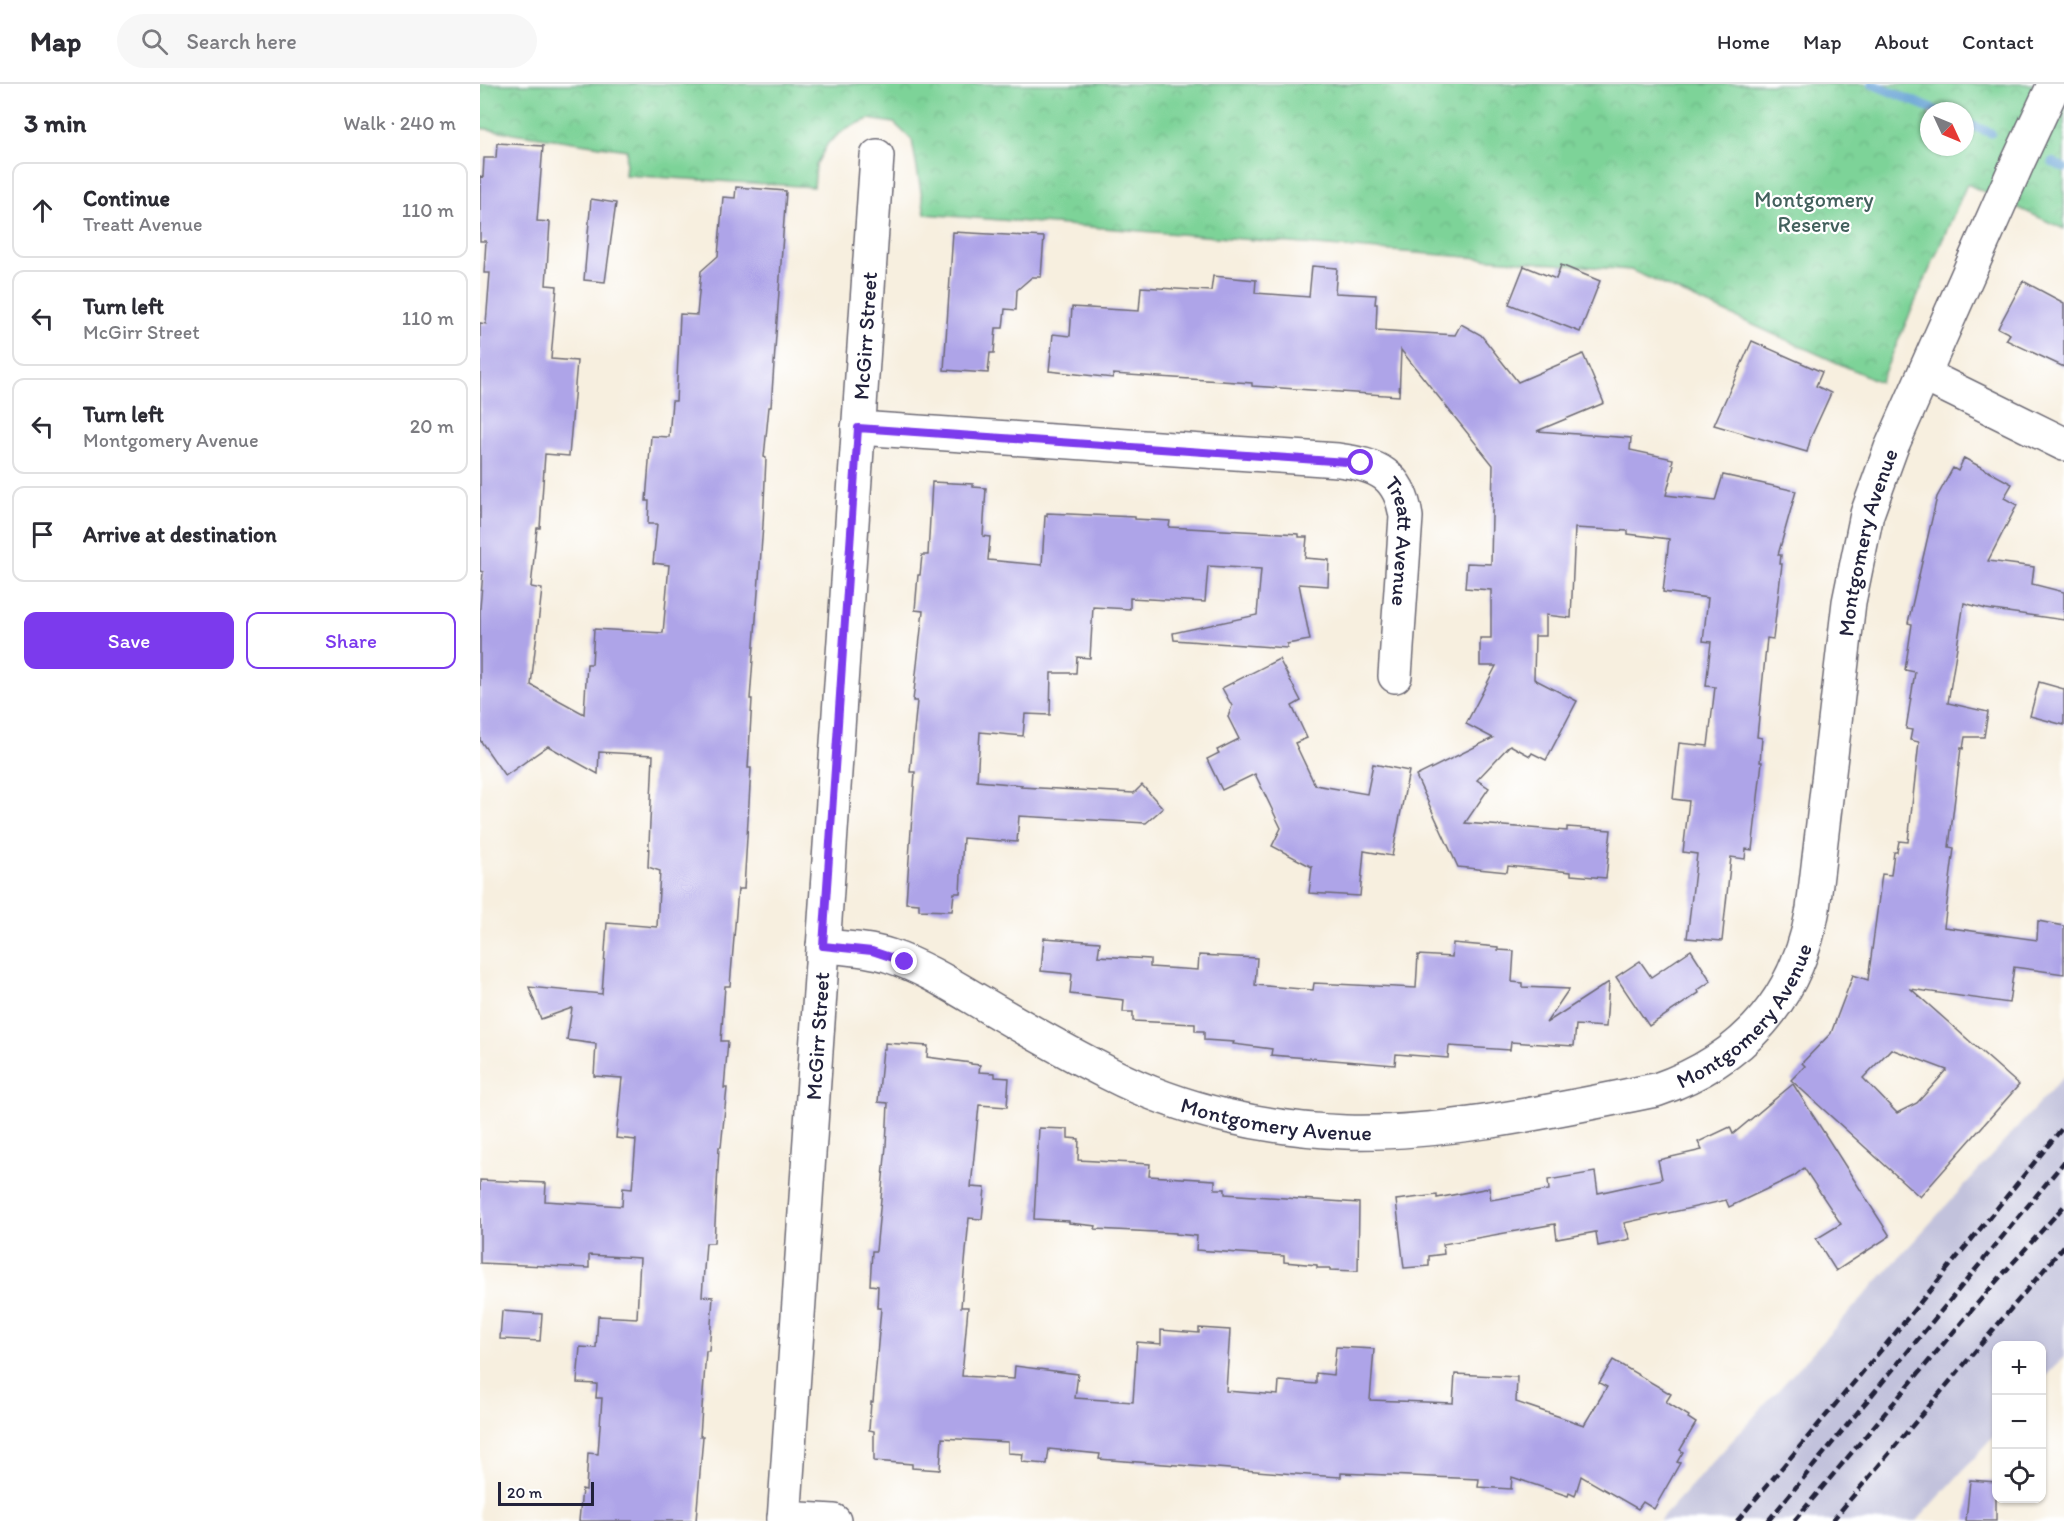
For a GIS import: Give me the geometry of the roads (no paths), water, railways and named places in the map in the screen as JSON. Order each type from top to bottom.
[{"type":"street","name":"Montgomery Avenue","points":[[823,946],[872,951],[905,962],[947,983],[1062,1049],[1151,1093],[1256,1122],[1303,1129],[1406,1130],[1467,1124],[1656,1090],[1700,1072],[1729,1053],[1756,1030],[1783,993],[1803,950],[1813,909],[1848,614],[1867,514],[1891,448],[2051,92]]},
{"type":"street","name":"McGirr Street","points":[[784,1519],[877,156]]},
{"type":"street","points":[[1924,375],[2064,444]]},
{"type":"street","name":"Treatt Avenue","points":[[858,428],[1338,460],[1361,463],[1376,468],[1389,476],[1398,488],[1404,502],[1406,517],[1395,676]]},
{"type":"street","points":[[784,1519],[834,1521]]},
{"type":"waterway","points":[[1872,84],[1920,104]]},
{"type":"waterway","points":[[1974,126],[1991,133]]},
{"type":"waterway","points":[[2052,162],[2064,168]]},
{"type":"railway","points":[[1737,1521],[1888,1342],[2064,1126]]},
{"type":"railway","points":[[1768,1521],[2064,1162]]},
{"type":"railway","points":[[1794,1521],[1993,1285],[2064,1206]]},
{"type":"railway","points":[[1832,1521],[2064,1246]]},
{"type":"park label","name":"Montgomery Reserve","points":[[1814,212]]}]
